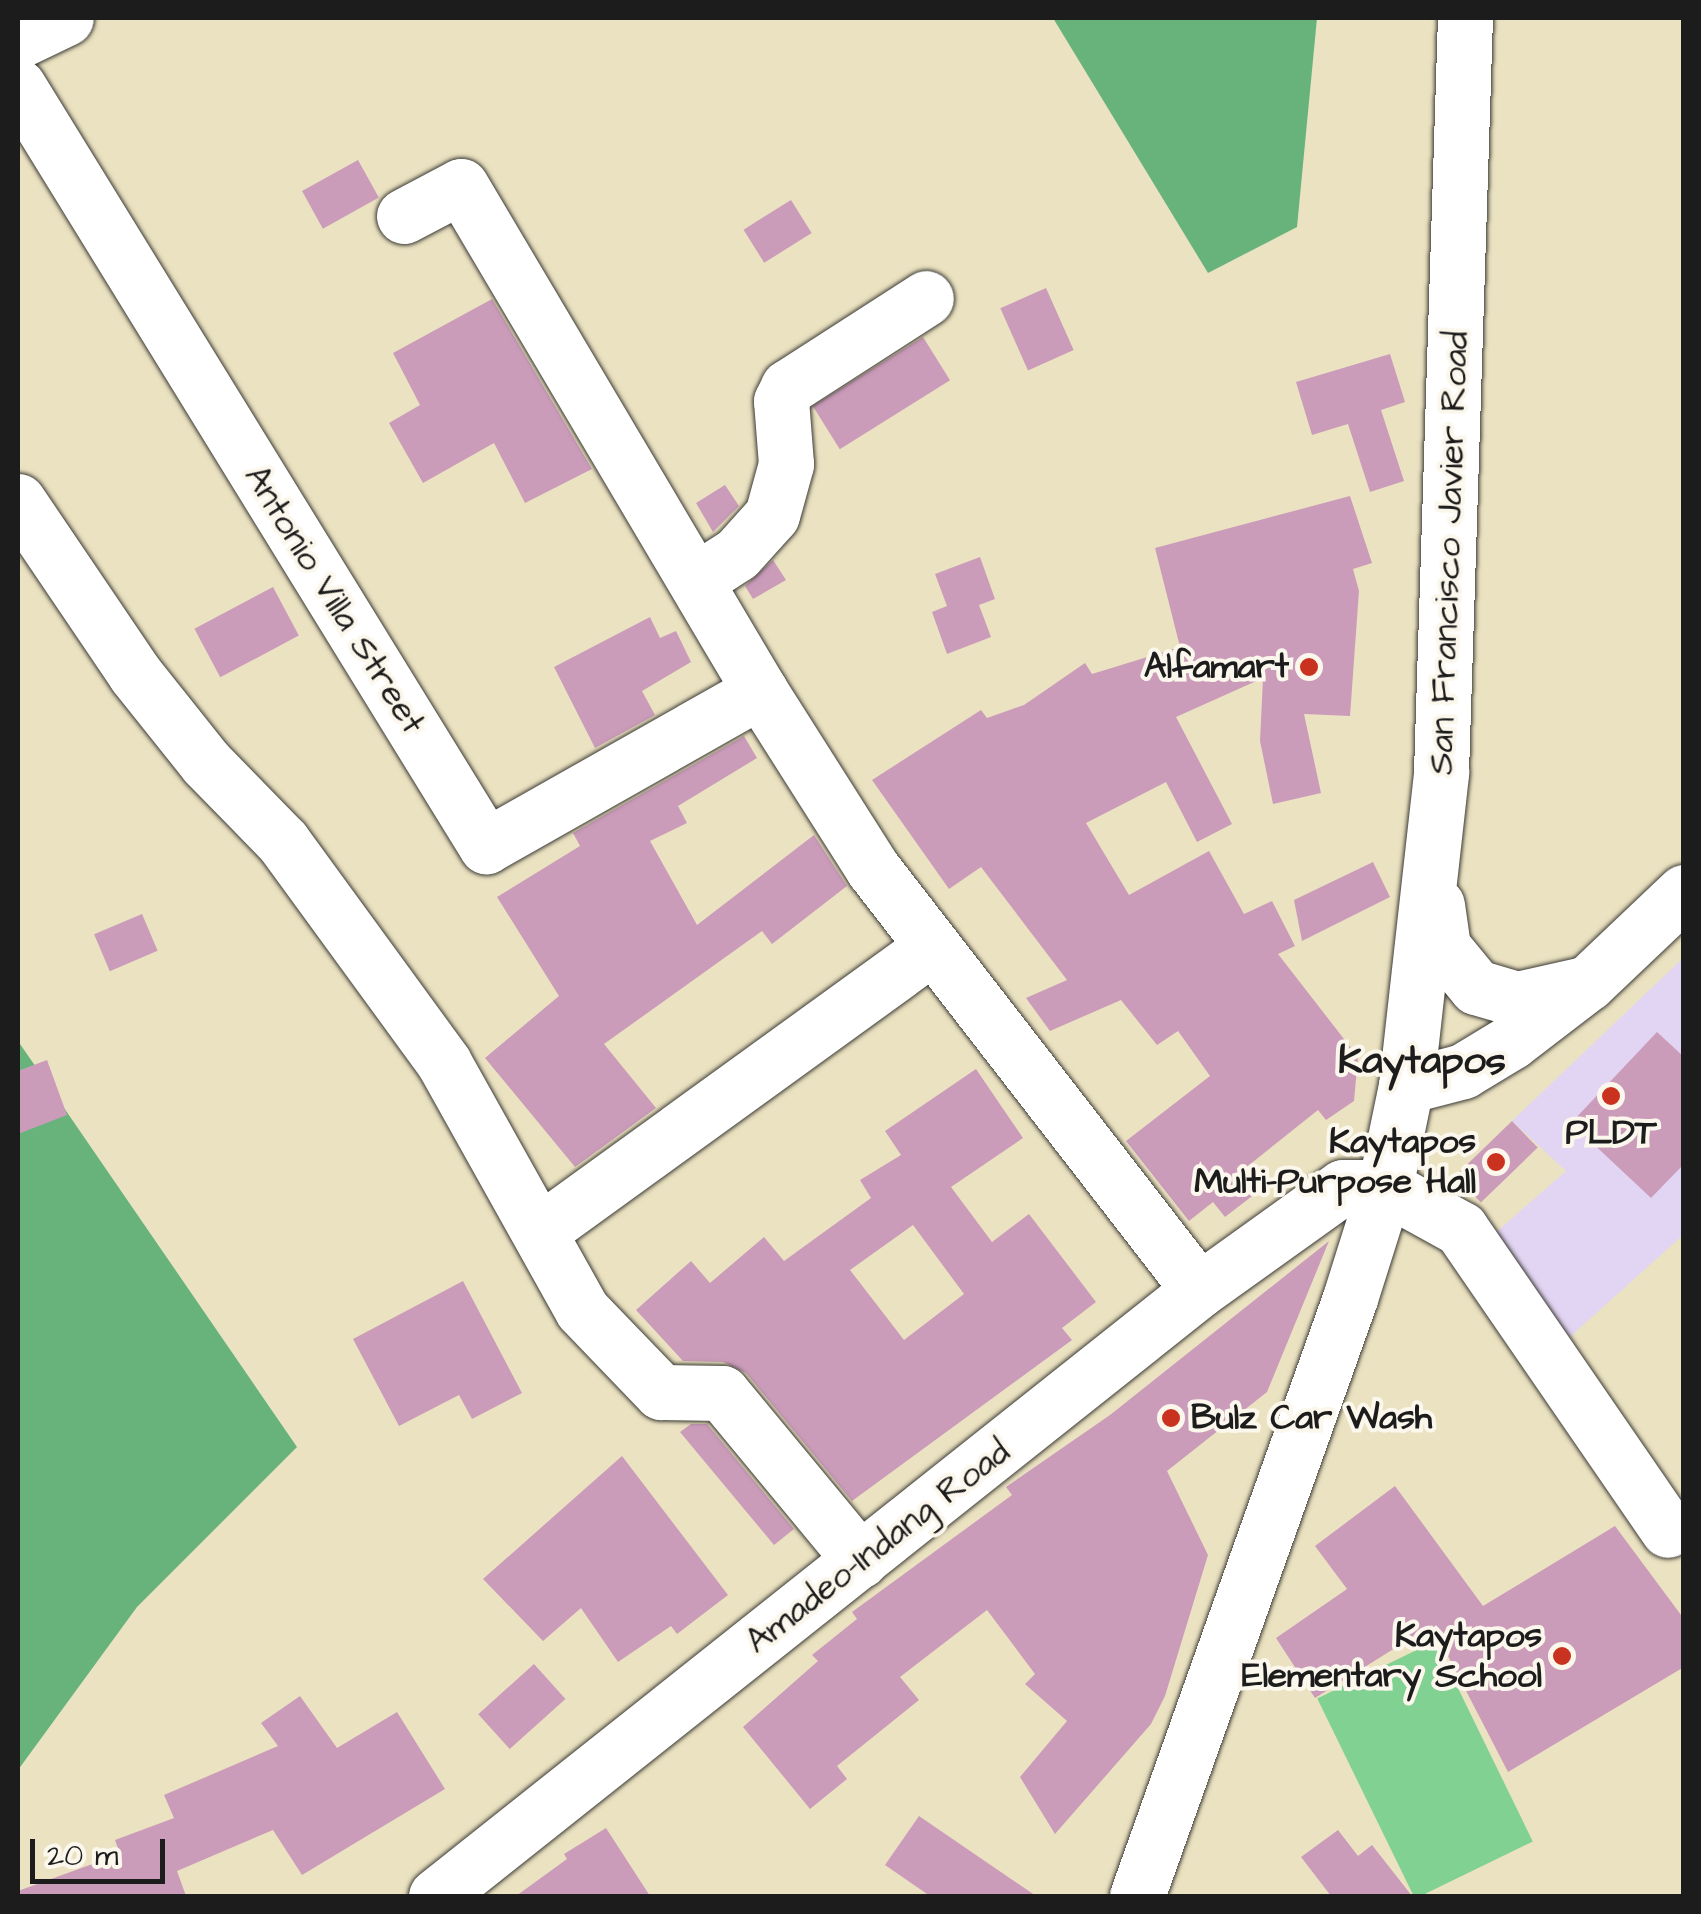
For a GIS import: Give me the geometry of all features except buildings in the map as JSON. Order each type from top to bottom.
[{"type":"street","points":[[18,41],[66,18]]},
{"type":"street","name":"San Francisco Javier Road","points":[[1137,1896],[1385,1187],[1406,1086],[1434,860],[1454,470],[1465,18]]},
{"type":"street","name":"Antonio Villa Street","points":[[18,86],[486,846],[760,692]]},
{"type":"street","points":[[404,216],[461,186],[698,579],[760,692],[928,949],[1199,1290]]},
{"type":"street","points":[[698,579],[737,554],[772,515],[786,464],[781,400],[788,386],[926,298]]},
{"type":"street","points":[[18,501],[134,674],[206,763],[283,842],[444,1063],[582,1310],[624,1358],[661,1392],[722,1394],[860,1560]]},
{"type":"street","points":[[1434,860],[1438,931],[1461,977],[1518,999],[1588,983]]},
{"type":"street","points":[[1406,1086],[1463,1071],[1588,983],[1684,892]]},
{"type":"street","points":[[540,1231],[928,949]]},
{"type":"street","name":"Amadeo-Indang Road","points":[[436,1896],[1199,1290],[1343,1187],[1385,1187]]},
{"type":"street","points":[[1385,1187],[1444,1215],[1482,1253],[1668,1530]]},
{"type":"shaded area","points":[[1683,958],[1683,1235],[1563,1343],[1493,1235],[1566,1171],[1512,1121]]},
{"type":"green space","points":[[1053,18],[1317,18],[1297,227],[1208,273]]},
{"type":"green space","points":[[18,1041],[297,1447],[137,1607],[18,1770]]},
{"type":"green space","points":[[1435,1641],[1533,1841],[1421,1896],[1414,1896],[1317,1698]]},
{"type":"place","name":"Alfamart","points":[[1309,667]]},
{"type":"place","name":"PLDT","points":[[1611,1096]]},
{"type":"place","name":"Kaytapos Multi-Purpose Hall","points":[[1496,1162]]},
{"type":"place","name":"Bulz Car Wash","points":[[1171,1418]]},
{"type":"place","name":"Kaytapos Elementary School","points":[[1562,1656]]},
{"type":"district","name":"Kaytapos","points":[[1422,1062]]}]
